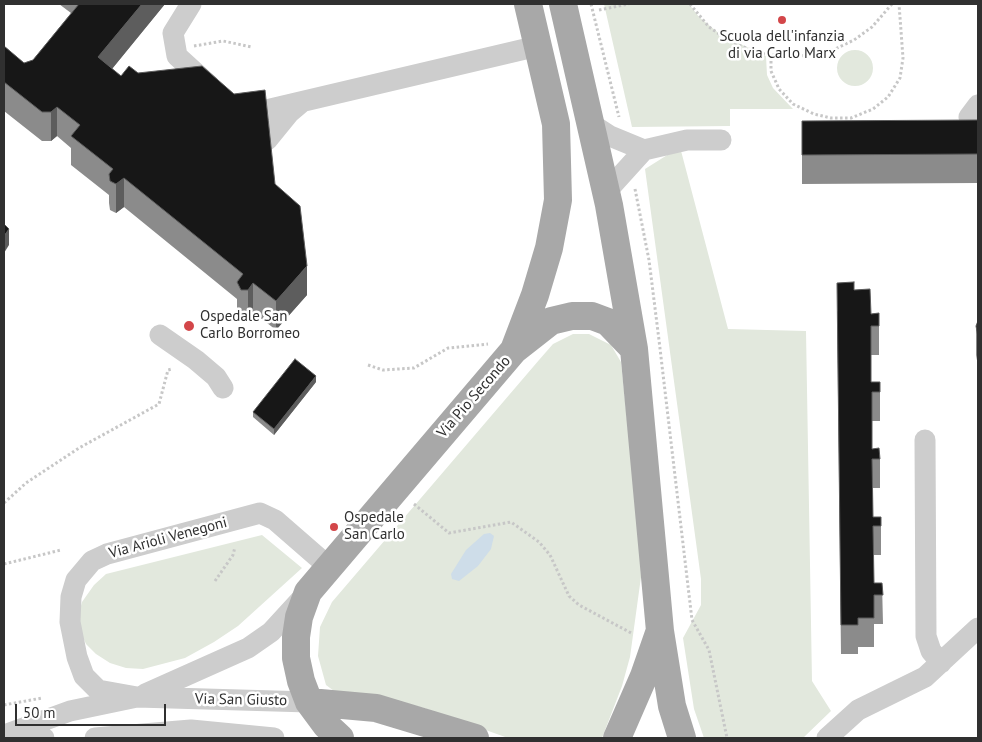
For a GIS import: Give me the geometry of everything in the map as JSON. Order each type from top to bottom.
[{"type":"main road","name":"Via Pio Secondo","points":[[340,738],[326,725],[310,702],[300,681],[296,658],[298,617],[308,592],[503,347],[535,295],[549,248],[558,200],[556,124],[528,4]]},
{"type":"main road","points":[[538,46],[550,33],[552,4]]},
{"type":"main road","points":[[563,4],[606,192],[634,349],[660,631],[672,706],[682,738]]},
{"type":"main road","points":[[503,347],[551,321],[572,316],[592,316],[608,322],[634,349]]},
{"type":"main road","points":[[617,738],[644,676],[660,631]]},
{"type":"main road","name":"Via San Giusto","points":[[310,702],[376,708],[475,738]]},
{"type":"street","points":[[178,88],[177,56],[173,33],[191,4]]},
{"type":"street","points":[[177,56],[233,108],[262,111],[538,46]]},
{"type":"street","points":[[268,140],[289,113],[302,102]]},
{"type":"street","points":[[590,123],[610,136],[644,150]]},
{"type":"street","points":[[606,192],[644,150],[687,140],[721,140]]},
{"type":"street","points":[[160,335],[196,360],[216,377],[223,388]]},
{"type":"street","points":[[925,440],[926,636],[931,651],[941,663]]},
{"type":"street","name":"Via Arioli Venegoni","points":[[137,697],[98,690],[84,676],[77,657],[70,622],[71,592],[83,570],[92,561],[107,554],[260,513],[275,520],[329,567]]},
{"type":"street","points":[[137,697],[248,648],[271,632],[308,592]]},
{"type":"street","points":[[827,738],[858,710],[922,680],[978,628]]},
{"type":"street","name":"Via San Giusto","points":[[5,735],[70,711],[137,697],[310,702]]},
{"type":"street","name":"Via San Giusto","points":[[95,738],[191,730],[274,738]]},
{"type":"street","name":"Via San Giusto","points":[[5,735],[44,738]]},
{"type":"path","points":[[599,10],[630,4]]},
{"type":"path","points":[[690,4],[710,27],[731,42],[771,56],[811,56],[833,50],[854,40],[872,27],[892,4]]},
{"type":"path","points":[[771,56],[771,71],[779,89],[793,104],[814,114],[831,118],[851,118],[873,109],[888,97],[900,78],[903,58],[899,4]]},
{"type":"path","points":[[177,56],[196,45],[209,42],[236,42],[252,47]]},
{"type":"path","points":[[368,366],[383,370],[414,368],[448,348],[503,347]]},
{"type":"path","points":[[4,503],[26,482],[79,448],[159,404],[168,370],[175,368]]},
{"type":"path","points":[[414,504],[449,532],[511,522],[539,542],[550,555],[569,596],[579,605],[633,634]]},
{"type":"path","points":[[215,581],[233,555],[235,547]]},
{"type":"path","points":[[4,564],[61,550]]},
{"type":"path","points":[[4,705],[50,696]]},
{"type":"shaded area","points":[[604,4],[689,4],[699,17],[721,35],[766,56],[767,75],[773,88],[793,109],[730,109],[730,126],[632,127]]},
{"type":"shaded area","points":[[855,50],[862,51],[868,55],[872,61],[872,75],[868,81],[862,85],[855,86],[848,85],[842,81],[838,75],[837,68],[838,61],[842,55],[848,51]]},
{"type":"shaded area","points":[[680,147],[728,329],[806,331],[812,681],[831,711],[803,738],[704,738],[694,709],[683,638],[701,605],[701,579],[645,169]]},
{"type":"shaded area","points":[[573,334],[589,334],[611,345],[621,362],[640,546],[641,577],[630,657],[622,686],[602,738],[508,738],[424,708],[391,700],[334,691],[326,685],[318,656],[320,627],[332,602],[553,344]]},
{"type":"shaded area","points":[[262,535],[302,568],[238,626],[214,642],[185,658],[143,669],[126,668],[110,663],[96,654],[86,644],[80,631],[78,617],[82,602],[94,585],[106,574]]},
{"type":"water","points":[[490,533],[494,536],[491,549],[478,566],[459,581],[452,579],[451,574],[466,550],[484,534]]},
{"type":"building","points":[[79,4],[142,4],[98,57],[121,76],[129,66],[138,73],[202,66],[234,94],[265,90],[275,184],[300,206],[307,266],[276,301],[253,283],[248,290],[241,290],[237,282],[243,274],[124,178],[116,184],[110,181],[109,174],[113,169],[71,136],[80,125],[57,107],[51,112],[42,112],[4,82],[4,46],[24,63],[33,60]]},
{"type":"building","points":[[978,120],[978,154],[802,155],[802,121]]},
{"type":"building","points":[[4,224],[9,229],[4,236]]},
{"type":"building","points":[[854,282],[854,290],[870,289],[871,314],[879,313],[879,326],[871,326],[871,382],[880,382],[880,392],[872,392],[872,449],[879,448],[880,459],[872,459],[873,517],[881,517],[881,526],[873,526],[874,583],[882,583],[883,595],[874,595],[874,618],[858,618],[858,625],[841,625],[837,283]]},
{"type":"building","points":[[978,321],[978,337],[976,326]]},
{"type":"building","points":[[295,359],[316,376],[274,429],[253,412]]},
{"type":"place","name":"Scuola dell'infanzia di via Carlo Marx","points":[[782,20]]},
{"type":"place","name":"Ospedale San Carlo Borromeo","points":[[189,326]]},
{"type":"place","name":"Ospedale San Carlo","points":[[334,527]]}]
